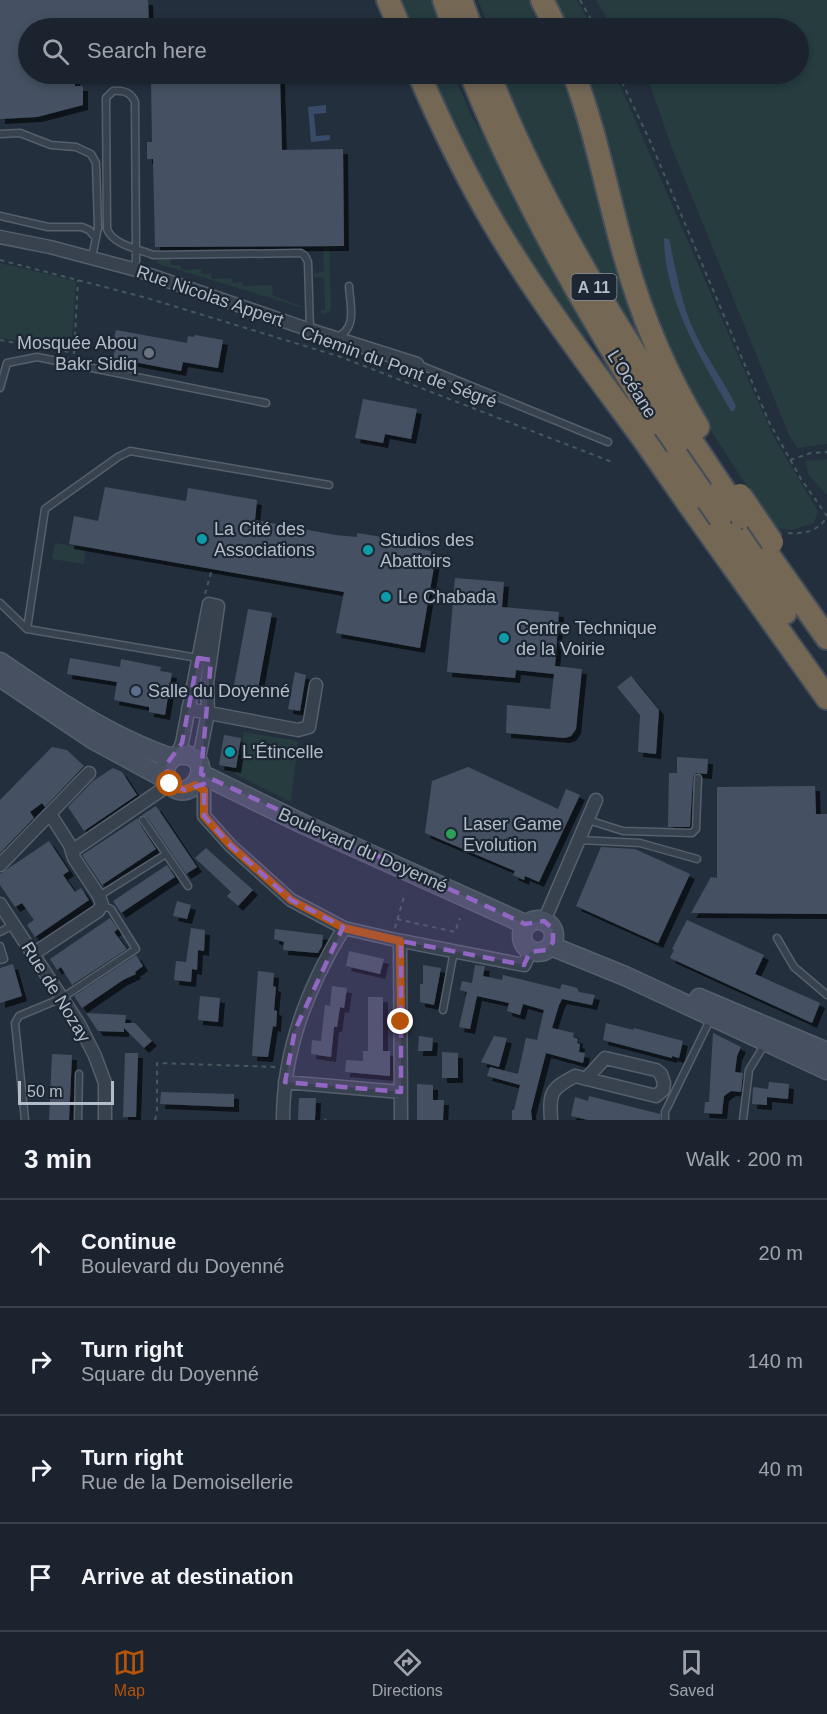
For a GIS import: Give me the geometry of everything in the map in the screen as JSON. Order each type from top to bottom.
[{"type":"highway","points":[[388,0],[396,18]]},
{"type":"highway","points":[[444,0],[450,18]]},
{"type":"highway","points":[[461,0],[467,18]]},
{"type":"highway","points":[[542,0],[551,18]]},
{"type":"highway","points":[[424,84],[494,223],[541,296],[827,698]]},
{"type":"highway","name":"L’Océane","points":[[475,84],[495,131],[546,235],[598,328],[677,456],[827,674]]},
{"type":"highway","name":"L’Océane","points":[[493,84],[525,159],[582,267],[646,372],[731,491]]},
{"type":"highway","points":[[577,84],[590,121],[622,248],[656,345],[731,491],[769,536],[807,610],[827,638]]},
{"type":"main road","name":"Boulevard du Doyenné","points":[[0,662],[37,688],[148,749],[175,756],[189,755],[199,778],[531,926]]},
{"type":"main road","name":"Boulevard du Doyenné","points":[[0,669],[19,682],[37,688]]},
{"type":"main road","name":"Boulevard du Doyenné","points":[[0,677],[94,740],[179,790],[185,790],[199,778]]},
{"type":"main road","points":[[168,782],[166,765],[175,756]]},
{"type":"main road","points":[[552,941],[551,926],[531,926],[524,943],[531,950],[541,951],[552,941],[571,941],[769,1035],[825,1058]]},
{"type":"main road","points":[[552,941],[711,1017],[769,1035]]},
{"type":"street","name":"Rue Nicolas Appert","points":[[0,237],[133,268],[333,338],[417,364]]},
{"type":"street","points":[[175,756],[204,659]]},
{"type":"street","points":[[204,659],[208,713],[199,778],[204,816],[231,846],[291,900],[344,928],[397,937],[454,951],[524,965],[531,950]]},
{"type":"street","points":[[188,709],[298,730],[309,727],[316,685]]},
{"type":"street","points":[[0,865],[89,772]]},
{"type":"street","points":[[72,851],[168,782]]},
{"type":"street","points":[[531,926],[579,840],[596,800]]},
{"type":"street","points":[[33,954],[98,911],[101,900],[74,858],[50,814]]},
{"type":"street","name":"Rue de Nozay","points":[[0,904],[79,1024],[95,1056],[105,1083],[105,1120]]},
{"type":"street","points":[[283,1120],[285,1082],[299,1020],[315,980],[344,928]]},
{"type":"street","points":[[397,937],[401,1120]]},
{"type":"street","points":[[551,1120],[550,1101],[556,1086],[575,1076],[656,1096],[663,1090],[664,1083],[662,1074],[656,1070],[605,1058],[586,1078]]},
{"type":"street","points":[[285,1082],[402,1092]]},
{"type":"lane","points":[[133,268],[136,261],[136,248],[135,102],[127,92],[113,91],[106,98],[107,229],[110,235],[114,239],[136,248],[153,255],[294,253],[305,256],[308,262],[310,330]]},
{"type":"lane","points":[[0,134],[20,133],[51,145],[76,147],[91,154],[96,163],[98,228],[92,258]]},
{"type":"lane","points":[[0,216],[48,227],[82,227],[89,230],[96,238]]},
{"type":"lane","points":[[333,338],[343,335],[350,327],[349,286]]},
{"type":"lane","points":[[0,388],[8,363],[37,357],[266,403]]},
{"type":"lane","points":[[417,364],[608,441]]},
{"type":"lane","points":[[27,629],[45,509],[118,457],[130,451],[329,485]]},
{"type":"lane","points":[[0,603],[27,629],[204,659]]},
{"type":"lane","points":[[588,820],[623,831],[692,833],[696,829],[698,778]]},
{"type":"lane","points":[[143,820],[188,886]]},
{"type":"lane","points":[[579,840],[640,843],[697,859]]},
{"type":"lane","points":[[25,1120],[15,1023],[19,1016],[62,998],[136,949],[111,909],[101,900],[166,854]]},
{"type":"lane","points":[[0,932],[14,924]]},
{"type":"lane","points":[[777,938],[794,967],[827,995]]},
{"type":"lane","points":[[0,946],[4,958],[0,960]]},
{"type":"lane","points":[[443,1010],[454,951]]},
{"type":"lane","points":[[665,1120],[665,1112],[711,1017]]},
{"type":"lane","points":[[743,1120],[749,1070],[769,1035]]},
{"type":"lane","points":[[78,1120],[79,1074]]},
{"type":"path","points":[[580,0],[590,18]]},
{"type":"path","points":[[623,84],[650,141],[769,422],[790,460],[827,516],[820,526],[805,534],[769,536]]},
{"type":"path","name":"Chemin du Pont de Ségré","points":[[0,260],[147,298],[341,357],[612,462]]},
{"type":"path","points":[[63,351],[74,353],[78,280]]},
{"type":"path","points":[[0,340],[42,348]]},
{"type":"path","points":[[790,460],[811,453],[827,452]]},
{"type":"path","points":[[397,937],[397,919],[405,893]]},
{"type":"path","points":[[397,919],[455,932],[460,918]]},
{"type":"path","points":[[155,1120],[157,1063],[280,1068]]},
{"type":"highlighted area","points":[[198,658],[211,660],[201,774],[525,924],[544,921],[553,929],[553,942],[546,950],[530,952],[524,965],[401,941],[401,1092],[285,1082],[295,1030],[343,927],[291,900],[231,846],[204,816],[204,784],[185,790],[170,784],[166,765],[182,743]]},
{"type":"green space","points":[[398,0],[434,0],[439,18],[406,18]]},
{"type":"green space","points":[[478,0],[532,0],[541,18],[485,18]]},
{"type":"green space","points":[[554,0],[577,0],[587,18],[562,18]]},
{"type":"green space","points":[[596,0],[827,0],[827,444],[797,448],[789,435],[672,148],[650,84],[809,84],[809,18],[607,18]]},
{"type":"green space","points":[[436,84],[458,84],[471,115],[499,163],[592,344],[569,320],[511,234],[467,153]]},
{"type":"green space","points":[[504,84],[567,84],[655,369],[557,200]]},
{"type":"green space","points":[[588,84],[619,84],[773,436],[818,511],[814,523],[792,530],[774,528],[713,434],[683,381],[663,335],[642,274]]},
{"type":"green space","points":[[323,246],[329,246],[331,309],[328,313],[322,314],[320,310],[325,310],[324,277],[314,277],[314,273],[324,272]]},
{"type":"green space","points":[[159,259],[170,259],[171,265],[180,265],[181,270],[201,269],[201,274],[211,274],[212,279],[232,278],[233,283],[242,282],[243,286],[272,285],[273,296],[304,307],[156,263]]},
{"type":"green space","points":[[0,263],[76,281],[71,350],[0,338]]},
{"type":"green space","points":[[827,459],[827,495],[808,474],[806,461]]},
{"type":"green space","points":[[55,543],[86,548],[84,564],[52,559]]},
{"type":"green space","points":[[244,732],[298,741],[291,802],[235,774]]},
{"type":"water","points":[[326,105],[326,113],[314,114],[316,136],[330,135],[330,140],[311,142],[308,107]]},
{"type":"water","points":[[664,238],[669,239],[679,287],[690,321],[736,406],[734,411],[731,411],[696,349],[677,306],[666,261]]},
{"type":"building","points":[[0,0],[148,0],[149,18],[18,18],[18,84],[83,86],[83,105],[37,117],[0,119]]},
{"type":"building","points":[[151,84],[280,84],[282,150],[343,149],[344,246],[155,247],[153,159],[147,159],[147,142],[152,142]]},
{"type":"building","name":"Mosquée Abou Bakr Sidiq","points":[[116,330],[187,343],[188,336],[194,337],[195,335],[223,340],[218,368],[183,362],[181,371],[113,358],[115,349],[112,349]]},
{"type":"building","points":[[363,399],[417,409],[411,439],[385,434],[383,443],[355,438]]},
{"type":"building","points":[[105,487],[186,501],[188,488],[257,500],[255,520],[335,535],[357,537],[357,533],[382,537],[381,542],[406,547],[407,542],[417,544],[416,548],[431,551],[430,560],[435,561],[420,648],[336,633],[344,592],[69,544],[74,516],[98,521]]},
{"type":"building","name":"Centre Technique de la Voirie","points":[[455,578],[504,582],[502,607],[559,612],[555,666],[582,669],[576,729],[571,736],[565,738],[506,733],[507,705],[550,709],[554,674],[516,670],[515,678],[447,672]]},
{"type":"building","points":[[248,609],[272,613],[258,689],[234,685]]},
{"type":"building","points":[[70,658],[120,667],[121,659],[161,667],[160,671],[172,673],[165,715],[149,712],[149,707],[114,700],[117,682],[67,674]]},
{"type":"building","points":[[295,672],[306,675],[300,711],[288,709]]},
{"type":"building","points":[[631,676],[659,710],[656,754],[638,752],[640,715],[617,687]]},
{"type":"building","name":"L'Étincelle","points":[[224,735],[241,738],[236,768],[219,765]]},
{"type":"building","points":[[52,747],[67,750],[84,766],[45,807],[42,803],[30,812],[34,818],[0,853],[0,800]]},
{"type":"building","points":[[677,757],[708,759],[707,774],[696,773],[693,777],[690,827],[668,827],[669,773],[677,773]]},
{"type":"building","points":[[468,767],[558,809],[566,789],[580,795],[539,882],[525,876],[524,880],[513,875],[515,871],[425,833],[432,781]]},
{"type":"building","points":[[113,768],[122,772],[137,795],[84,831],[68,807],[93,781]]},
{"type":"building","points":[[815,786],[816,814],[827,814],[827,914],[691,913],[711,877],[717,878],[717,787]]},
{"type":"building","points":[[156,806],[197,867],[186,874],[147,817],[142,815]]},
{"type":"building","points":[[138,818],[156,849],[102,885],[82,855]]},
{"type":"building","points":[[49,841],[69,871],[63,875],[75,892],[81,888],[89,900],[35,937],[27,925],[34,920],[22,903],[15,907],[0,885],[0,874]]},
{"type":"building","points":[[601,847],[635,849],[690,874],[658,943],[576,906]]},
{"type":"building","points":[[206,848],[253,890],[238,906],[227,896],[231,892],[195,858]]},
{"type":"building","points":[[167,865],[175,877],[121,913],[113,901]]},
{"type":"building","points":[[177,901],[191,905],[187,919],[173,916]]},
{"type":"building","points":[[110,918],[118,929],[114,932],[127,949],[72,985],[61,967],[57,970],[50,959]]},
{"type":"building","points":[[687,920],[764,955],[755,974],[820,1003],[812,1023],[670,958],[674,950],[672,949]]},
{"type":"building","points":[[191,928],[205,930],[204,951],[198,950],[197,970],[192,969],[191,982],[174,980],[176,961],[186,962]]},
{"type":"building","points":[[275,929],[323,935],[322,946],[318,953],[283,950],[284,942],[274,939]]},
{"type":"building","points":[[349,951],[384,959],[380,974],[346,966]]},
{"type":"building","points":[[136,955],[143,966],[135,972],[136,974],[123,980],[82,1008],[74,996]]},
{"type":"building","points":[[13,964],[22,996],[0,1003],[0,968]]},
{"type":"building","points":[[423,965],[441,968],[434,1005],[420,1002]]},
{"type":"building","points":[[475,965],[485,966],[483,976],[502,980],[503,975],[560,989],[562,984],[577,988],[579,992],[595,995],[592,1005],[562,999],[552,1028],[574,1033],[573,1037],[578,1039],[577,1043],[580,1044],[579,1052],[585,1053],[583,1063],[546,1053],[531,1111],[532,1120],[512,1120],[512,1110],[514,1110],[520,1085],[487,1076],[490,1067],[518,1074],[526,1038],[537,1040],[544,1010],[523,1004],[520,1015],[507,1011],[509,1003],[477,996],[470,1029],[459,1027],[467,992],[460,990],[462,981],[472,983]]},
{"type":"building","points":[[258,971],[274,973],[273,986],[276,987],[274,1010],[277,1011],[276,1027],[273,1026],[268,1057],[252,1056]]},
{"type":"building","points":[[332,986],[347,988],[344,1008],[340,1007],[337,1027],[334,1027],[331,1057],[311,1054],[312,1040],[321,1041],[325,1005],[330,1006]]},
{"type":"building","points":[[200,996],[220,998],[218,1022],[198,1020]]},
{"type":"building","points":[[368,997],[383,997],[383,1051],[390,1051],[390,1076],[345,1072],[346,1060],[363,1061],[363,1051],[368,1051]]},
{"type":"building","points":[[86,1013],[126,1015],[125,1023],[135,1023],[152,1041],[144,1048],[124,1028],[124,1032],[98,1031]]},
{"type":"building","points":[[606,1023],[683,1041],[679,1058],[603,1040]]},
{"type":"building","points":[[713,1033],[741,1047],[735,1072],[743,1073],[741,1092],[731,1091],[724,1096],[722,1114],[704,1113],[705,1102],[709,1102]]},
{"type":"building","points":[[419,1036],[433,1038],[432,1051],[418,1051]]},
{"type":"building","points":[[494,1036],[507,1038],[499,1067],[481,1062]]},
{"type":"building","points":[[442,1052],[458,1053],[458,1078],[442,1078]]},
{"type":"building","points":[[125,1053],[138,1053],[136,1117],[123,1117]]},
{"type":"building","points":[[52,1054],[72,1055],[69,1120],[49,1120]]},
{"type":"building","points":[[769,1082],[789,1084],[788,1099],[767,1097],[767,1105],[752,1104],[753,1087],[768,1089]]},
{"type":"building","points":[[417,1084],[433,1085],[433,1100],[444,1100],[443,1120],[417,1120]]},
{"type":"building","points":[[161,1092],[234,1094],[234,1107],[160,1104]]},
{"type":"building","points":[[589,1096],[660,1114],[660,1120],[588,1120],[571,1116],[575,1097],[588,1101]]},
{"type":"building","points":[[299,1098],[316,1098],[315,1120],[298,1120]]},
{"type":"place","name":"Mosquée Abou Bakr Sidiq","points":[[149,353]]},
{"type":"place","name":"La Cité des Associations","points":[[202,539]]},
{"type":"place","name":"Studios des Abattoirs","points":[[368,550]]},
{"type":"place","name":"Le Chabada","points":[[386,597]]},
{"type":"place","name":"Centre Technique de la Voirie","points":[[504,638]]},
{"type":"place","name":"Salle du Doyenné","points":[[136,691]]},
{"type":"place","name":"L'Étincelle","points":[[230,752]]},
{"type":"place","name":"Laser Game Evolution","points":[[451,834]]},
{"type":"route","points":[[170,784],[179,790],[195,785],[204,790],[204,816],[231,846],[291,900],[344,928],[400,941],[401,1022]]}]
